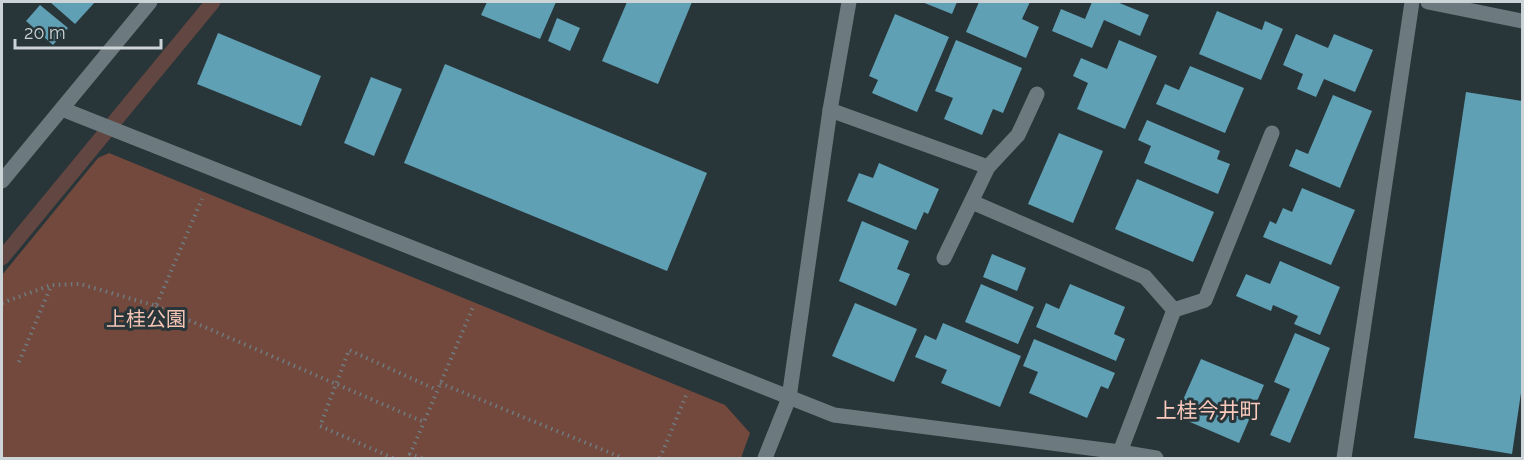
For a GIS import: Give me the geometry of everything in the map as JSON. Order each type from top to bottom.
[{"type":"street","points":[[2,182],[150,2]]},
{"type":"street","points":[[765,459],[789,398],[830,110],[849,2]]},
{"type":"street","points":[[1344,459],[1412,2]]},
{"type":"street","points":[[1428,2],[1522,21]]},
{"type":"street","points":[[944,258],[988,167],[1018,135],[1037,94]]},
{"type":"street","points":[[62,109],[834,415],[1120,452],[1156,459]]},
{"type":"street","points":[[830,110],[988,167]]},
{"type":"street","points":[[1174,310],[1205,300],[1272,133]]},
{"type":"street","points":[[972,202],[1144,277],[1174,310]]},
{"type":"street","points":[[1120,452],[1174,310]]},
{"type":"path","points":[[156,306],[214,170]]},
{"type":"path","points":[[422,459],[409,456],[485,277]]},
{"type":"path","points":[[2,303],[51,285],[80,284],[156,306],[424,422]]},
{"type":"path","points":[[19,362],[51,285]]},
{"type":"path","points":[[393,459],[320,426],[349,350],[437,390]]},
{"type":"path","points":[[660,459],[700,363]]},
{"type":"path","points":[[440,383],[623,459]]},
{"type":"green space","name":"上桂公園","points":[[109,153],[725,405],[750,433],[741,458],[2,458],[2,275],[98,158]]},
{"type":"building","points":[[50,2],[95,2],[75,24]]},
{"type":"building","points":[[487,2],[556,2],[540,39],[481,15]]},
{"type":"building","points":[[627,2],[692,2],[658,84],[602,61]]},
{"type":"building","points":[[922,2],[957,2],[952,14]]},
{"type":"building","points":[[979,2],[1030,2],[1022,19],[1039,27],[1026,58],[966,32]]},
{"type":"building","points":[[1092,2],[1117,2],[1149,15],[1140,36],[1104,20],[1092,48],[1052,31],[1061,9],[1085,19]]},
{"type":"building","points":[[40,5],[68,28],[53,45],[26,21]]},
{"type":"building","points":[[1217,11],[1262,30],[1265,21],[1283,29],[1261,80],[1199,54]]},
{"type":"building","points":[[895,14],[949,37],[917,112],[872,93],[878,80],[869,76]]},
{"type":"building","points":[[557,18],[580,28],[570,51],[548,41]]},
{"type":"building","points":[[218,33],[321,76],[301,126],[197,84]]},
{"type":"building","points":[[1296,34],[1328,48],[1334,34],[1373,50],[1355,92],[1324,79],[1316,97],[1297,89],[1303,74],[1283,65]]},
{"type":"building","points":[[956,40],[1022,68],[1003,113],[993,109],[982,135],[944,119],[953,98],[935,91]]},
{"type":"building","points":[[1119,40],[1157,56],[1125,129],[1077,109],[1088,83],[1073,76],[1081,58],[1107,69]]},
{"type":"building","points":[[445,64],[707,173],[667,271],[404,163]]},
{"type":"building","points":[[1190,66],[1244,88],[1225,133],[1156,104],[1165,84],[1179,90]]},
{"type":"building","points":[[371,77],[402,89],[374,156],[344,143]]},
{"type":"building","points":[[1466,92],[1522,101],[1522,386],[1512,454],[1414,438]]},
{"type":"building","points":[[1333,95],[1372,111],[1340,188],[1289,166],[1296,149],[1308,154]]},
{"type":"building","points":[[1147,120],[1220,151],[1217,159],[1230,164],[1218,194],[1144,163],[1151,146],[1138,140]]},
{"type":"building","points":[[1059,133],[1103,151],[1073,223],[1028,204]]},
{"type":"building","points":[[879,163],[939,189],[928,214],[924,212],[916,230],[847,201],[859,173],[873,178]]},
{"type":"building","points":[[1137,179],[1214,212],[1193,262],[1115,229]]},
{"type":"building","points":[[1302,188],[1355,210],[1331,265],[1263,237],[1270,221],[1276,224],[1283,208],[1292,212]]},
{"type":"building","points":[[862,221],[909,241],[897,269],[910,274],[896,306],[839,281]]},
{"type":"building","points":[[992,254],[1026,268],[1017,291],[983,277]]},
{"type":"building","points":[[1280,261],[1340,287],[1320,335],[1294,324],[1298,316],[1273,305],[1271,311],[1236,296],[1246,274],[1270,284]]},
{"type":"building","points":[[981,284],[1034,307],[1018,344],[965,322]]},
{"type":"building","points":[[1070,284],[1125,307],[1114,334],[1125,339],[1116,361],[1036,327],[1046,303],[1059,309]]},
{"type":"building","points":[[855,303],[917,329],[894,382],[832,356]]},
{"type":"building","points":[[943,323],[1021,356],[1000,407],[941,383],[947,370],[915,357],[925,335],[936,340]]},
{"type":"building","points":[[1295,333],[1330,348],[1290,443],[1270,435],[1290,389],[1274,382]]},
{"type":"building","points":[[1034,339],[1115,373],[1108,389],[1101,386],[1087,418],[1029,393],[1038,372],[1023,366]]},
{"type":"building","points":[[1201,359],[1264,385],[1239,443],[1176,416]]},
{"type":"waterway","points":[[2,258],[213,2]]},
{"type":"district","name":"上桂今井町","points":[[1208,410]]}]
